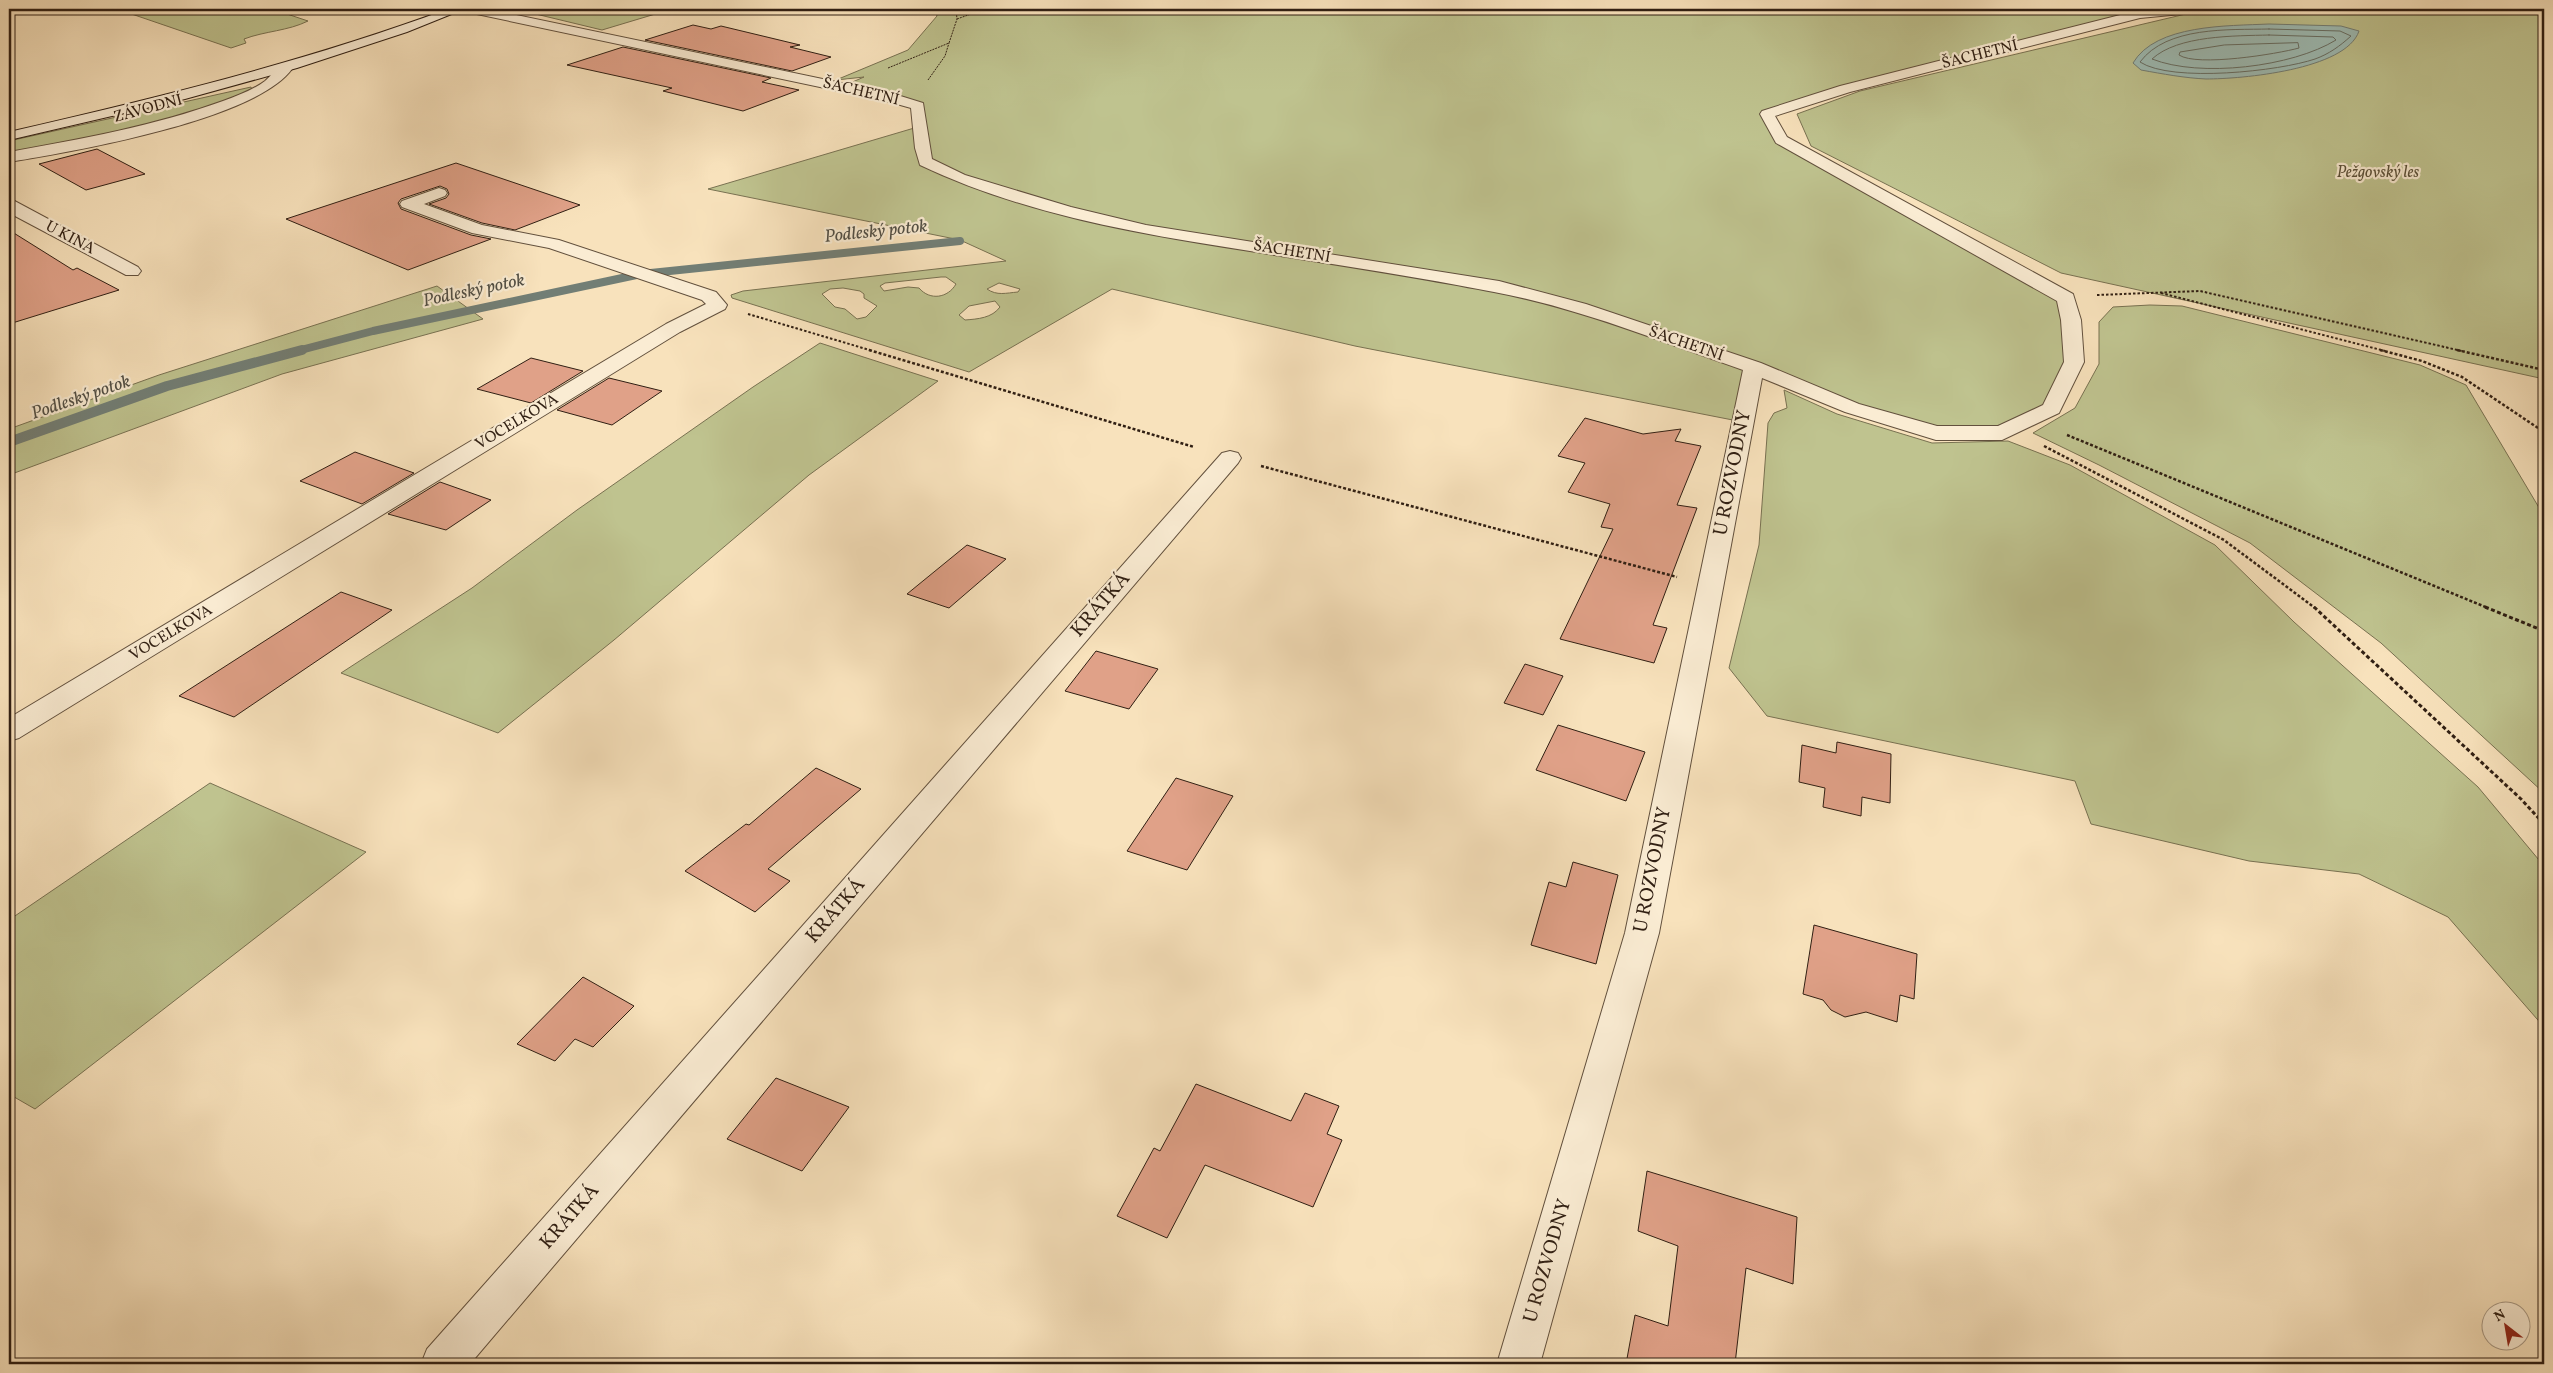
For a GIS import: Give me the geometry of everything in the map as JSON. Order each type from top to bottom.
[{"type":"street","name":"ZÁVODNÍ","points":[[9,136],[196,93],[286,69],[458,9]]},
{"type":"street","name":"ŠACHETNÍ","points":[[472,9],[841,87],[918,106],[921,126],[920,144],[925,162],[959,178],[1066,211],[1146,230],[1405,270],[1499,287],[1579,308],[1754,367],[1852,408],[1936,433],[2002,433],[2052,409],[2074,362],[2071,320],[2066,298],[1781,140],[1767,114],[1845,89],[2140,14],[2192,9]]},
{"type":"street","name":"ZÁVODNÍ","points":[[9,157],[102,140],[188,117],[258,92],[276,82],[286,69]]},
{"type":"street","points":[[439,193],[408,204],[478,229],[553,244],[709,296],[718,305]]},
{"type":"street","name":"U KINA","points":[[9,203],[21,212],[132,271]]},
{"type":"street","name":"VOCELKOVA","points":[[9,731],[673,328],[718,305]]},
{"type":"street","name":"U ROZVODNY","points":[[1519,1364],[1642,933],[1754,367]]},
{"type":"street","name":"KRÁTKÁ","points":[[442,1364],[1230,458]]},
{"type":"path","points":[[918,106],[933,89],[928,80],[945,56],[957,19],[956,9]]},
{"type":"path","points":[[957,19],[985,9]]},
{"type":"path","points":[[841,87],[949,43]]},
{"type":"path","points":[[2066,298],[2200,291],[2544,370]]},
{"type":"path","points":[[2156,292],[2422,361],[2462,377],[2544,432]]},
{"type":"path","points":[[718,305],[1230,458],[1710,586]]},
{"type":"path","points":[[2028,419],[2544,631]]},
{"type":"path","points":[[2008,430],[2080,463],[2224,540],[2315,608],[2521,799],[2544,824]]},
{"type":"green space","points":[[117,9],[272,9],[308,21],[293,27],[244,39],[246,43],[231,48]]},
{"type":"green space","points":[[515,9],[672,9],[602,30]]},
{"type":"green space","points":[[935,9],[2183,10],[2140,14],[1767,114],[1781,140],[2066,298],[2074,362],[2052,409],[2008,430],[1936,433],[1754,367],[1743,422],[1355,346],[1112,289],[969,372],[732,298],[731,295],[743,291],[1006,261],[960,240],[708,189],[921,126],[917,106],[841,87],[864,77],[836,80],[908,50],[937,16]],"holes":[[[946,277],[956,284],[953,289],[944,295],[933,296],[928,295],[919,288],[908,287],[884,291],[880,286],[885,283]],[[999,283],[1020,289],[1018,292],[1002,294],[994,293],[987,289]],[[843,288],[860,291],[864,294],[864,298],[877,306],[866,317],[857,319],[845,309],[835,307],[822,294],[830,289]],[[995,301],[1000,307],[989,316],[965,320],[959,315],[969,306]]]},
{"type":"green space","name":"Pežgovský les","points":[[2207,9],[2544,9],[2544,379],[2061,273],[1811,146],[1797,114],[1860,91]]},
{"type":"green space","points":[[251,87],[252,90],[223,102],[163,121],[102,136],[9,154],[9,141]]},
{"type":"green space","points":[[437,286],[483,319],[282,374],[9,475],[9,429],[159,375]]},
{"type":"green space","points":[[2182,306],[2420,365],[2466,385],[2544,516],[2544,793],[2381,643],[2250,543],[2033,433],[2075,408],[2099,364],[2099,322],[2113,307]]},
{"type":"green space","points":[[820,343],[938,381],[809,475],[614,640],[498,733],[341,673],[472,588],[577,510],[753,387]]},
{"type":"green space","points":[[1784,390],[1837,414],[1932,443],[2008,441],[2070,465],[2215,545],[2294,622],[2478,787],[2544,866],[2544,1027],[2448,917],[2359,874],[2249,861],[2091,824],[2075,781],[1767,716],[1729,668],[1759,545],[1768,423],[1774,413],[1787,408]]},
{"type":"green space","points":[[210,783],[366,852],[35,1109],[9,1094],[9,920]]},
{"type":"water","points":[[2269,24],[2341,26],[2359,31],[2350,44],[2335,55],[2291,70],[2266,74],[2206,79],[2141,70],[2133,63],[2144,50],[2158,41],[2175,34],[2214,27]]},
{"type":"building","points":[[693,25],[711,29],[721,26],[800,45],[790,47],[831,57],[792,71],[645,40]]},
{"type":"building","points":[[623,47],[771,78],[762,82],[799,90],[743,111],[663,91],[672,88],[567,65]]},
{"type":"building","points":[[97,149],[145,174],[86,190],[39,164]]},
{"type":"building","points":[[456,163],[580,205],[515,230],[482,223],[429,204],[446,198],[449,194],[447,189],[440,186],[401,199],[398,203],[401,209],[471,235],[491,239],[408,270],[286,219]]},
{"type":"building","points":[[9,230],[73,270],[77,268],[119,290],[9,324]]},
{"type":"building","points":[[531,358],[583,371],[531,403],[477,389]]},
{"type":"building","points":[[609,378],[662,391],[612,425],[557,410]]},
{"type":"building","points":[[1585,418],[1643,434],[1681,429],[1675,441],[1701,446],[1677,505],[1697,508],[1653,625],[1667,628],[1654,663],[1560,639],[1613,529],[1601,527],[1610,504],[1568,492],[1585,463],[1558,456]]},
{"type":"building","points":[[355,452],[414,473],[362,504],[300,481]]},
{"type":"building","points":[[440,482],[491,500],[446,530],[388,514]]},
{"type":"building","points":[[967,545],[1006,559],[949,608],[907,594]]},
{"type":"building","points":[[341,592],[392,610],[234,717],[179,696]]},
{"type":"building","points":[[1096,651],[1158,669],[1129,709],[1065,691]]},
{"type":"building","points":[[1525,664],[1563,676],[1543,715],[1504,703]]},
{"type":"building","points":[[1558,725],[1645,752],[1626,801],[1536,770]]},
{"type":"building","points":[[1837,742],[1891,754],[1890,803],[1862,797],[1861,816],[1823,807],[1825,788],[1799,782],[1802,745],[1836,753]]},
{"type":"building","points":[[816,768],[861,789],[768,869],[790,881],[755,912],[685,871],[746,824],[749,825]]},
{"type":"building","points":[[1176,778],[1233,796],[1187,870],[1127,851]]},
{"type":"building","points":[[1573,862],[1618,875],[1596,964],[1531,945],[1549,882],[1566,887]]},
{"type":"building","points":[[1814,925],[1917,954],[1914,999],[1900,995],[1897,1022],[1866,1012],[1845,1017],[1831,1010],[1823,1000],[1803,994]]},
{"type":"building","points":[[583,977],[634,1006],[593,1047],[575,1039],[555,1061],[517,1044]]},
{"type":"building","points":[[776,1078],[849,1107],[802,1171],[727,1139]]},
{"type":"building","points":[[1196,1084],[1291,1121],[1305,1093],[1339,1106],[1327,1134],[1342,1140],[1313,1207],[1205,1165],[1167,1238],[1117,1216],[1154,1148],[1160,1151]]},
{"type":"building","points":[[1647,1171],[1797,1217],[1793,1284],[1746,1268],[1735,1364],[1626,1364],[1635,1315],[1668,1326],[1678,1246],[1638,1231]]},
{"type":"waterway","name":"Podleský potok","points":[[297,351],[373,331],[641,274],[960,241]]},
{"type":"waterway","name":"Podleský potok","points":[[9,442],[167,386],[302,350]]}]
